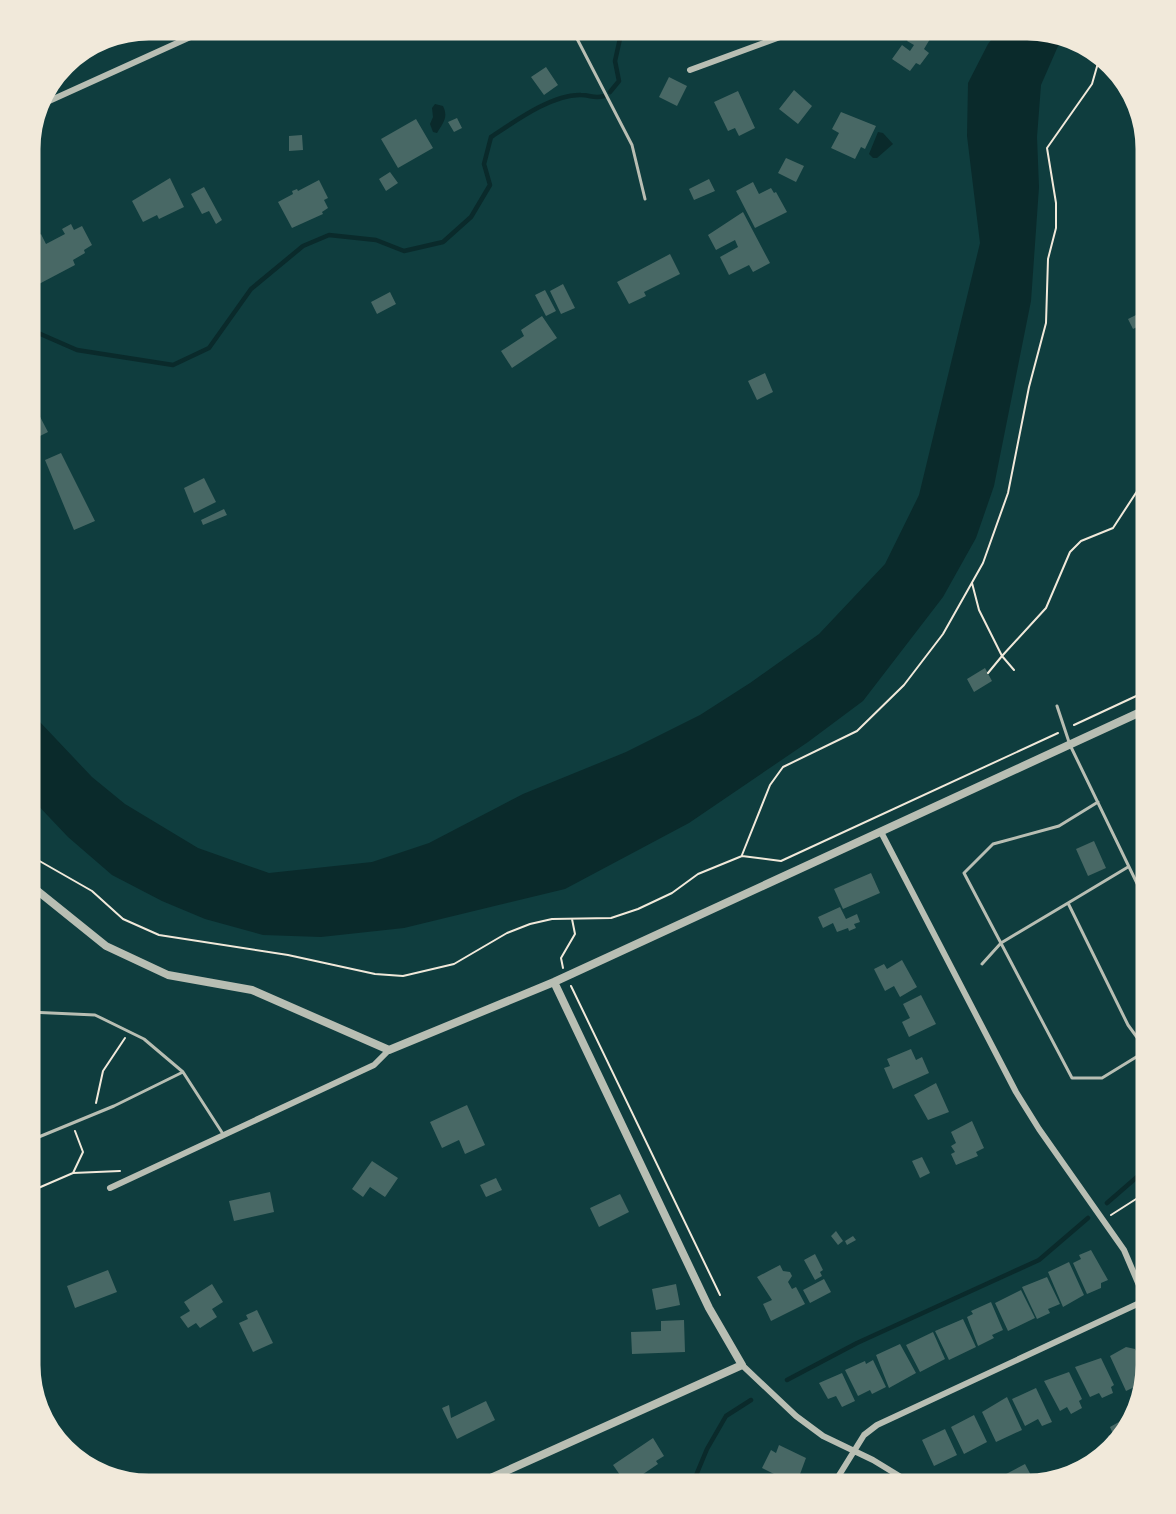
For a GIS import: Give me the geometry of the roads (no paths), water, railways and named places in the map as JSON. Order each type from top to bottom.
[{"type":"street","points":[[50,101],[184,39]]},
{"type":"street","points":[[690,70],[775,39]]},
{"type":"street","points":[[110,1188],[374,1065],[389,1050],[554,982],[1137,714]]},
{"type":"street","points":[[881,832],[1016,1092],[1039,1129],[1104,1219],[1124,1250],[1137,1279]]},
{"type":"street","points":[[39,892],[106,946],[168,975],[252,990],[389,1050]]},
{"type":"street","points":[[554,982],[709,1308],[742,1365],[796,1416],[824,1436],[896,1475]]},
{"type":"street","points":[[839,1475],[864,1435],[878,1425],[1137,1307]]},
{"type":"street","points":[[497,1475],[742,1365]]},
{"type":"lane","points":[[577,39],[632,145],[645,200]]},
{"type":"lane","points":[[1057,706],[1070,745],[1127,858],[1128,867],[1137,884]]},
{"type":"lane","points":[[1098,802],[1059,826],[993,844],[964,873],[1072,1078],[1102,1078],[1137,1057]]},
{"type":"lane","points":[[982,964],[1001,943],[1128,867]]},
{"type":"lane","points":[[1068,903],[1128,1025],[1137,1037]]},
{"type":"lane","points":[[39,1012],[95,1015],[144,1039],[183,1072],[224,1136]]},
{"type":"lane","points":[[39,1136],[158,1086],[183,1072]]},
{"type":"water","points":[[992,39],[1034,39],[1059,44],[1041,85],[1037,137],[1039,187],[1031,301],[994,486],[976,538],[943,597],[863,701],[808,742],[689,823],[565,889],[404,928],[321,937],[263,935],[205,919],[162,901],[112,875],[68,837],[39,806],[39,721],[92,777],[125,804],[198,848],[269,873],[372,862],[429,843],[523,794],[626,752],[700,715],[819,634],[885,564],[919,495],[980,243],[967,136],[968,83]]},
{"type":"water","points":[[435,104],[443,106],[445,114],[437,133],[433,132],[430,124],[433,117],[432,108]]},
{"type":"water","points":[[878,132],[883,133],[893,144],[877,158],[873,158],[869,154]]},
{"type":"waterway","points":[[610,92],[619,81],[615,61],[620,39]]},
{"type":"waterway","points":[[39,333],[77,350],[173,365],[209,348],[251,289],[303,246],[329,235],[376,240],[404,251],[443,242],[471,217],[490,185],[484,164],[491,137],[534,110],[558,99],[581,95],[604,96]]},
{"type":"waterway","points":[[1107,1203],[1137,1177]]},
{"type":"waterway","points":[[787,1380],[857,1343],[1039,1260],[1088,1218]]},
{"type":"waterway","points":[[696,1475],[707,1449],[726,1416],[751,1400]]}]
